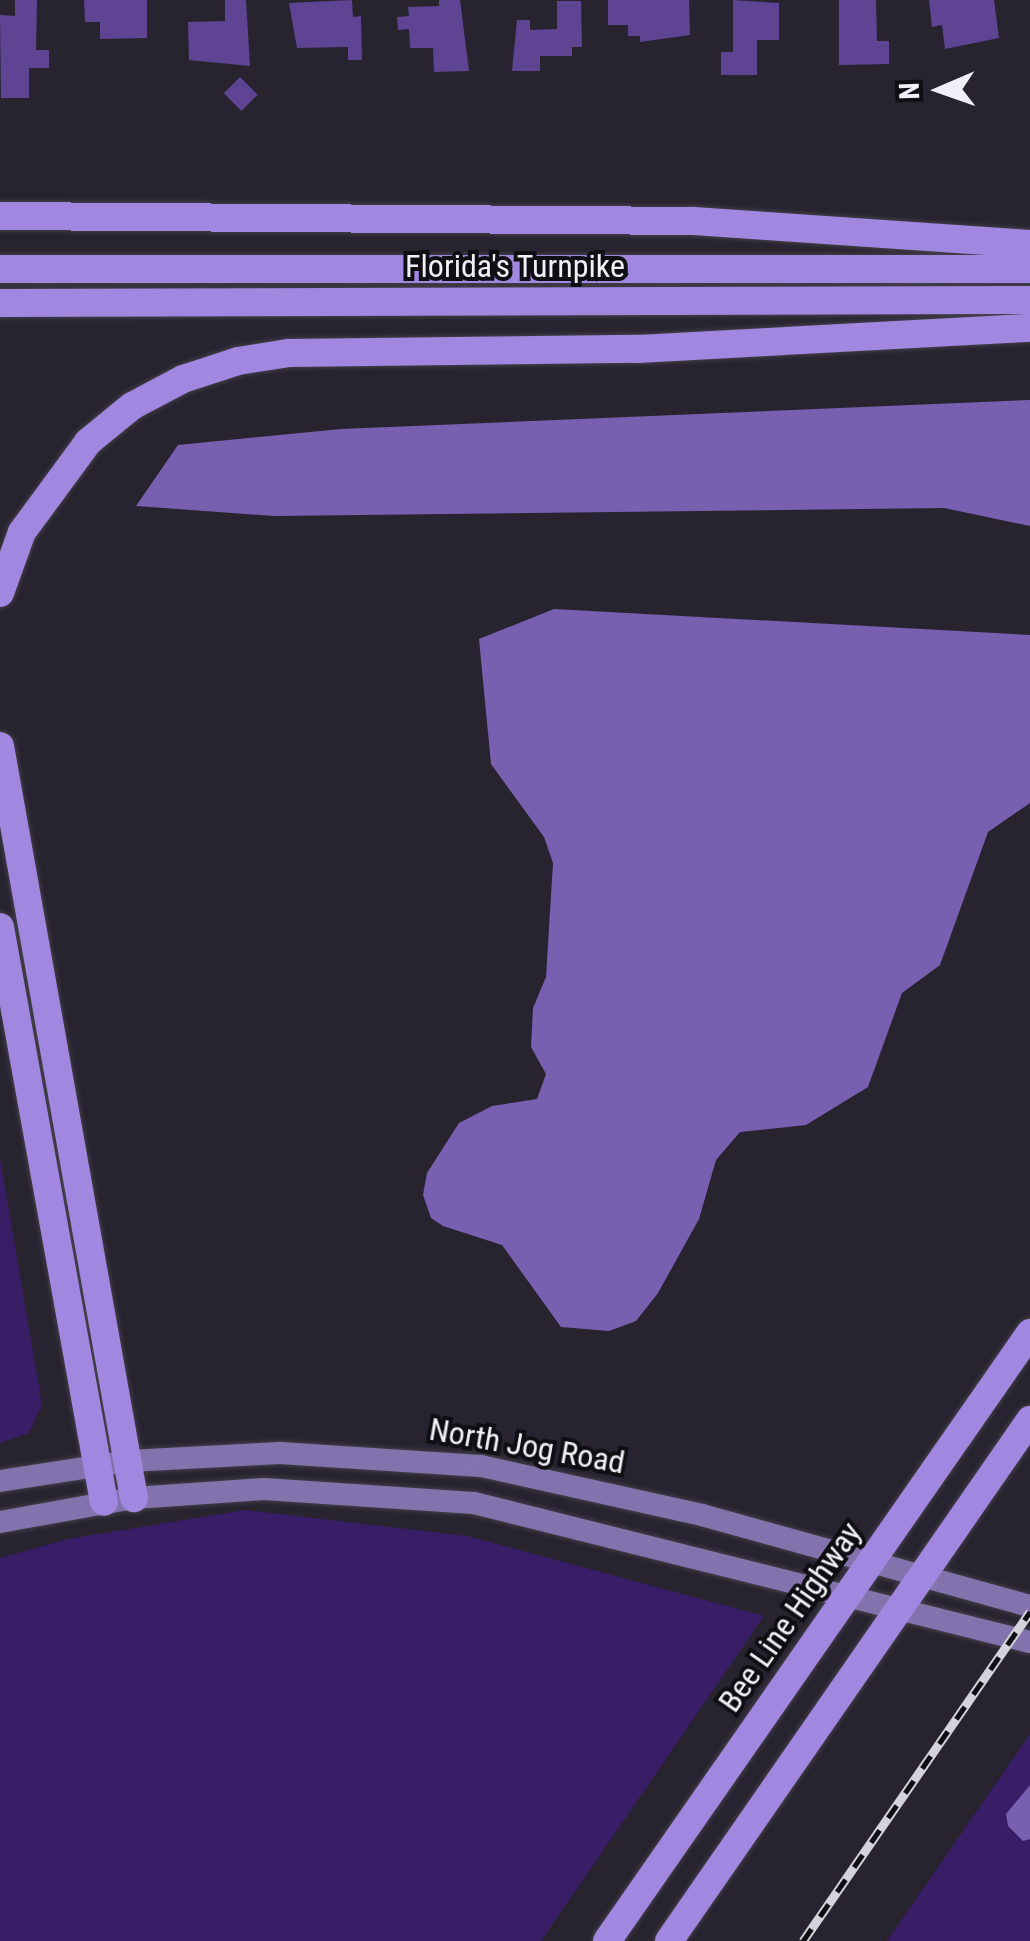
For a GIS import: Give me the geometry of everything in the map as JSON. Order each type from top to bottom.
[{"type":"highway","points":[[0,216],[693,221],[1030,244]]},
{"type":"highway","name":"Florida's Turnpike","points":[[0,270],[1030,269]]},
{"type":"highway","name":"Florida's Turnpike","points":[[0,303],[1030,300]]},
{"type":"highway","points":[[0,594],[22,532],[88,442],[166,388],[238,361],[289,353],[638,349],[1030,328]]},
{"type":"highway","points":[[0,746],[134,1498]]},
{"type":"highway","points":[[0,927],[104,1502]]},
{"type":"highway","name":"Bee Line Highway","points":[[608,1941],[1030,1333]]},
{"type":"highway","points":[[669,1941],[1030,1420]]},
{"type":"main road","name":"North Jog Road","points":[[0,1481],[128,1461],[304,1453],[481,1466],[570,1482],[1030,1606]]},
{"type":"main road","name":"North Jog Road","points":[[0,1522],[134,1498],[304,1489],[474,1503],[901,1606],[1030,1642]]},
{"type":"shaded area","points":[[1030,400],[1030,526],[944,508],[275,516],[136,506],[178,445],[341,429]]},
{"type":"shaded area","points":[[554,609],[1030,635],[1030,803],[988,832],[940,965],[902,993],[868,1087],[806,1125],[740,1132],[716,1160],[699,1219],[658,1293],[636,1321],[609,1331],[561,1327],[502,1245],[443,1226],[431,1218],[423,1195],[427,1173],[459,1123],[492,1106],[537,1099],[546,1074],[531,1047],[533,1008],[546,977],[553,863],[544,837],[491,764],[479,639]]},
{"type":"shaded area","points":[[0,1159],[42,1404],[29,1433],[0,1443]]},
{"type":"shaded area","points":[[245,1510],[467,1536],[764,1616],[541,1941],[0,1941],[0,1558],[68,1539]]},
{"type":"shaded area","points":[[1030,1734],[1030,1941],[887,1941]]},
{"type":"shaded area","points":[[1030,1785],[1030,1839],[1023,1841],[1008,1826],[1006,1814]]},
{"type":"building","points":[[15,0],[37,0],[36,50],[49,50],[49,68],[29,68],[29,98],[1,98],[0,15],[15,16]]},
{"type":"building","points":[[84,0],[147,0],[147,38],[100,39],[100,22],[85,22]]},
{"type":"building","points":[[225,0],[246,0],[250,66],[189,60],[188,22],[225,21]]},
{"type":"building","points":[[352,0],[353,17],[361,16],[362,60],[348,60],[348,47],[297,48],[289,3]]},
{"type":"building","points":[[439,0],[460,0],[469,71],[434,72],[433,48],[410,48],[409,29],[398,30],[397,17],[409,16],[408,7],[439,6]]},
{"type":"building","points":[[608,0],[689,0],[690,35],[640,42],[640,36],[628,36],[628,25],[608,25]]},
{"type":"building","points":[[733,0],[779,3],[779,40],[757,40],[757,75],[721,75],[721,52],[733,52]]},
{"type":"building","points":[[839,0],[876,0],[877,41],[889,41],[889,64],[839,65]]},
{"type":"building","points":[[929,0],[994,0],[999,38],[945,49],[942,25],[932,27]]},
{"type":"building","points":[[557,1],[581,1],[582,47],[572,47],[572,56],[540,56],[540,71],[512,71],[517,20],[530,20],[530,30],[557,29]]},
{"type":"building","points":[[240,77],[258,95],[241,111],[224,93]]},
{"type":"railway","points":[[803,1941],[1030,1612]]}]
